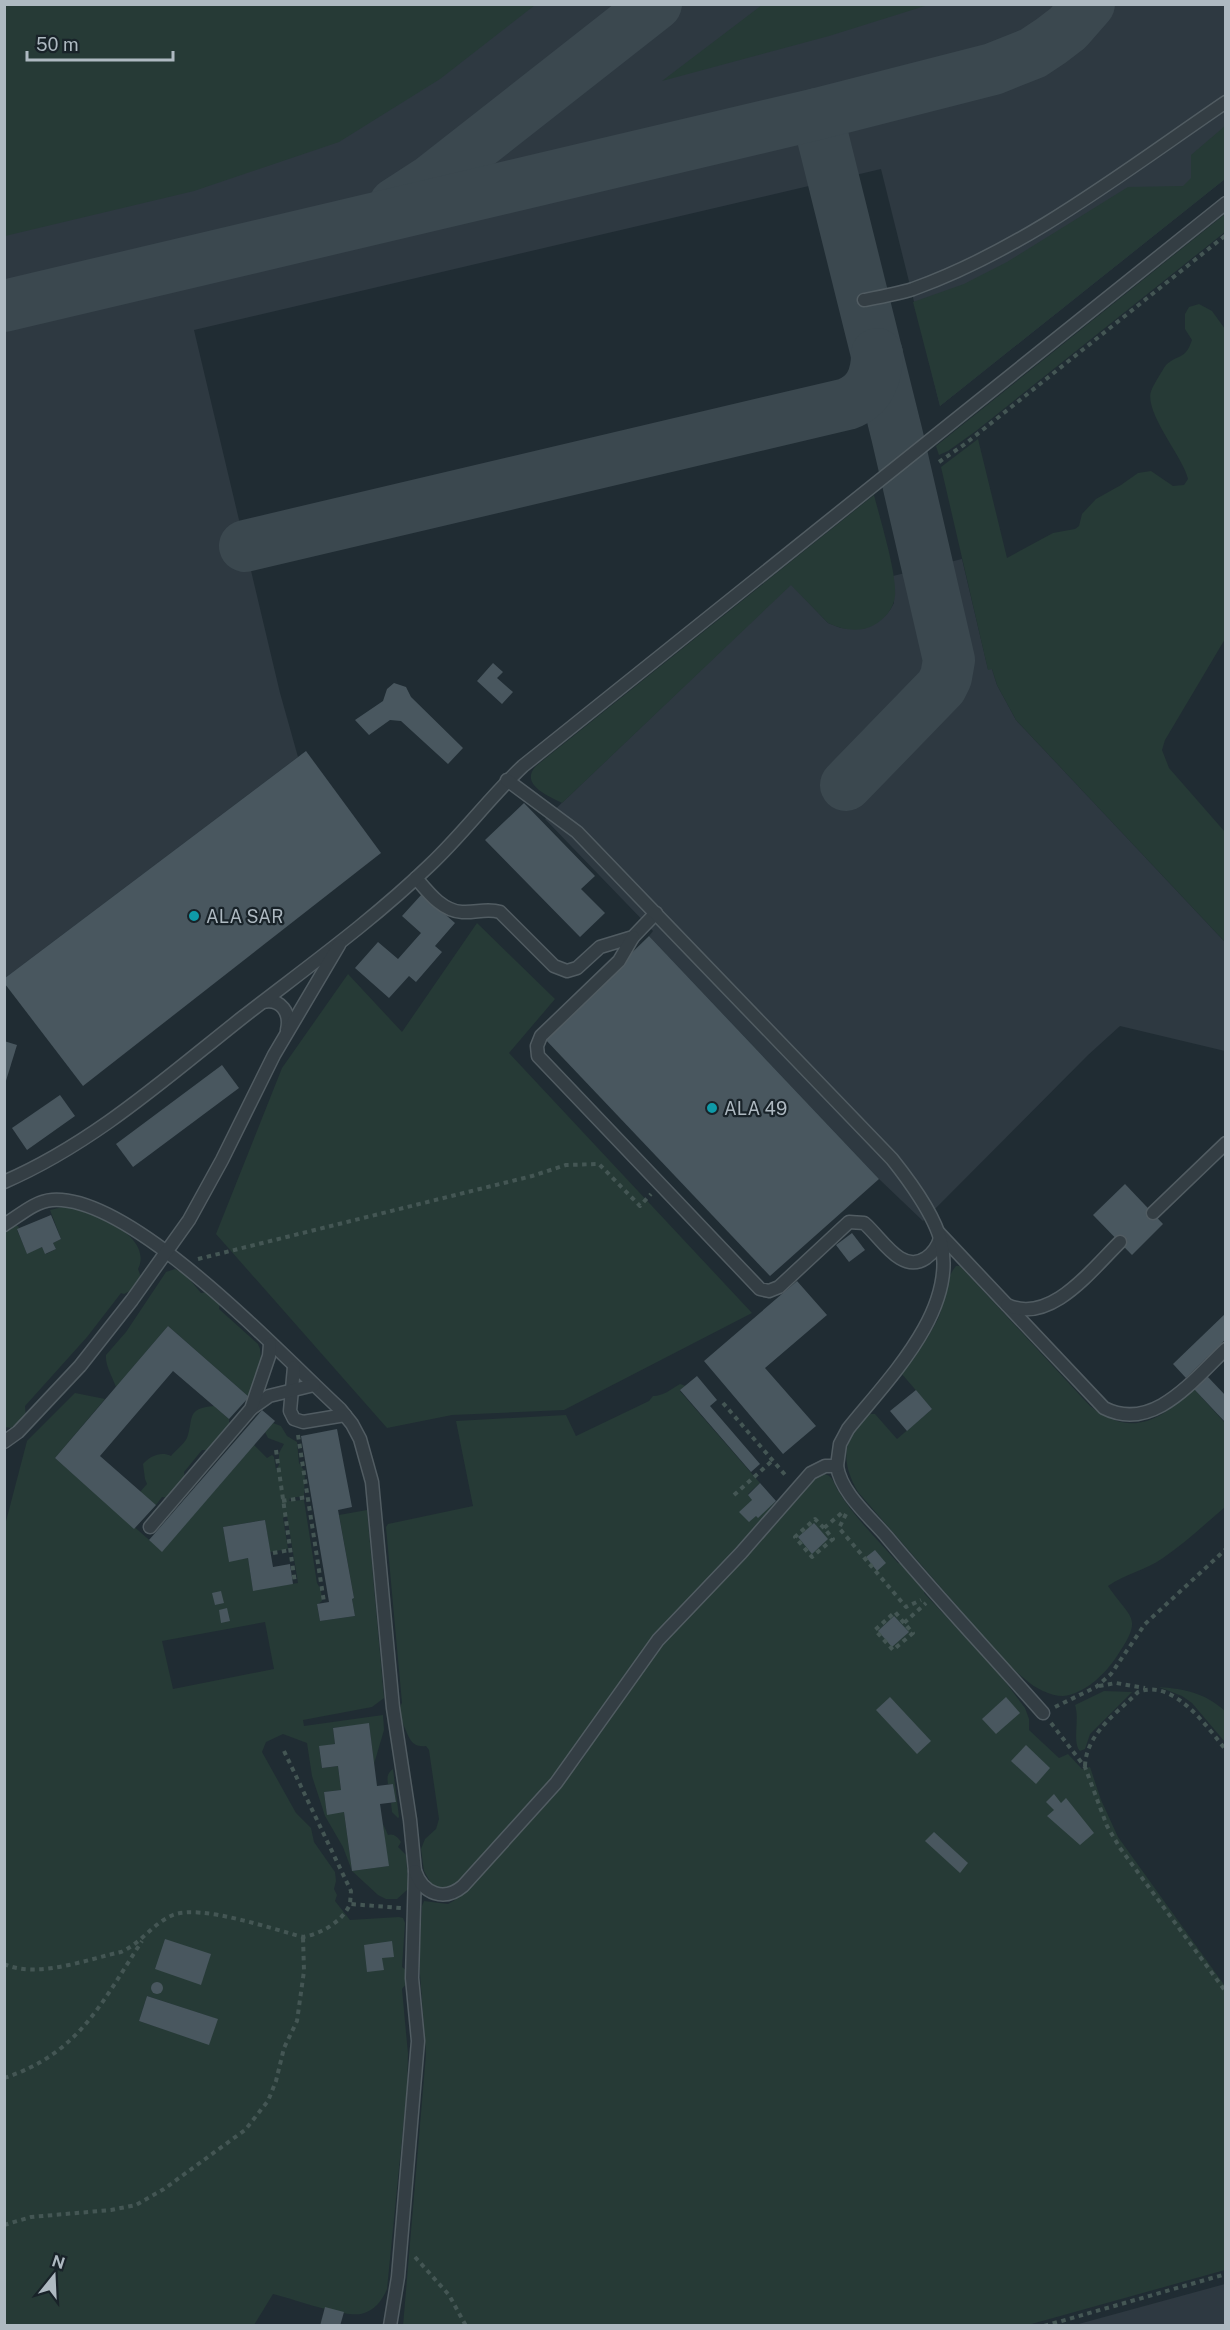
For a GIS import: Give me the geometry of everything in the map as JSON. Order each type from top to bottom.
[{"type":"lane","points":[[864,300],[910,290],[956,272],[1022,237],[1077,204],[1226,102]]},
{"type":"lane","points":[[4,1182],[43,1163],[90,1135],[343,939],[416,878],[507,780],[1226,203]]},
{"type":"lane","points":[[507,780],[578,832],[892,1159],[906,1177],[939,1235],[1104,1407],[1122,1415],[1141,1414],[1162,1405],[1182,1391],[1226,1349]]},
{"type":"lane","points":[[416,878],[434,899],[452,909],[460,912],[491,910],[500,912],[560,970],[572,970],[600,947],[633,937]]},
{"type":"lane","points":[[656,913],[633,937],[619,961],[541,1036],[537,1051],[540,1061],[764,1291],[779,1287],[849,1222],[864,1223],[899,1258],[908,1262],[926,1258],[935,1249],[939,1235]]},
{"type":"lane","points":[[4,1442],[18,1432],[80,1366],[189,1220],[287,1032],[343,939]]},
{"type":"lane","points":[[263,1002],[277,1002],[286,1010],[289,1018],[287,1032]]},
{"type":"lane","points":[[1153,1213],[1226,1143]]},
{"type":"lane","points":[[4,1226],[40,1203],[58,1200],[75,1202],[101,1211],[168,1251],[345,1415],[360,1439],[372,1482],[393,1708],[410,1820],[415,1871],[412,1978],[418,2041],[398,2277],[390,2325]]},
{"type":"lane","points":[[939,1235],[943,1257],[941,1280],[927,1325],[910,1352],[848,1429],[840,1444],[837,1466],[845,1486],[930,1596],[1043,1713]]},
{"type":"lane","points":[[1006,1305],[1026,1310],[1051,1304],[1070,1290],[1120,1242]]},
{"type":"lane","points":[[251,1409],[269,1356],[270,1344]]},
{"type":"lane","points":[[294,1367],[290,1414],[292,1418],[298,1422],[345,1415]]},
{"type":"lane","points":[[150,1527],[251,1409],[269,1396],[314,1385]]},
{"type":"lane","points":[[415,1871],[423,1887],[437,1894],[451,1894],[463,1886],[556,1783],[658,1640],[816,1470],[837,1466]]},
{"type":"path","points":[[939,462],[965,444],[1226,236]]},
{"type":"path","points":[[183,1263],[532,1176],[566,1165],[599,1164],[640,1206],[660,1185]]},
{"type":"path","points":[[723,1403],[798,1489]]},
{"type":"path","points":[[297,1429],[324,1602]]},
{"type":"path","points":[[276,1450],[295,1583]]},
{"type":"path","points":[[734,1495],[773,1460]]},
{"type":"path","points":[[282,1501],[308,1497]]},
{"type":"path","points":[[824,1528],[856,1501]]},
{"type":"path","points":[[848,1510],[838,1528],[906,1607],[930,1596]]},
{"type":"path","points":[[815,1519],[824,1528],[833,1539],[812,1557],[795,1537],[815,1519]]},
{"type":"path","points":[[1096,1687],[1120,1664],[1145,1624],[1226,1549]]},
{"type":"path","points":[[273,1553],[290,1550]]},
{"type":"path","points":[[904,1623],[930,1596]]},
{"type":"path","points":[[895,1612],[904,1623],[913,1633],[893,1650],[875,1630],[895,1612]]},
{"type":"path","points":[[1226,1750],[1191,1708],[1172,1696],[1151,1690],[1116,1683],[1096,1687],[1043,1713],[1085,1767],[1107,1826],[1120,1848],[1226,1992]]},
{"type":"path","points":[[1085,1767],[1088,1748],[1094,1736],[1138,1692],[1151,1690]]},
{"type":"path","points":[[4,2078],[47,2060],[80,2032],[144,1938],[154,1926],[172,1915],[193,1911],[303,1937],[312,1935],[341,1918],[350,1904],[351,1891],[284,1750]]},
{"type":"path","points":[[350,1904],[414,1909]]},
{"type":"path","points":[[4,2226],[31,2217],[111,2210],[136,2205],[164,2189],[245,2130],[268,2101],[276,2081],[284,2048],[297,2021],[304,1971],[303,1937]]},
{"type":"path","points":[[4,1965],[42,1970],[121,1952],[133,1947],[144,1938]]},
{"type":"path","points":[[402,2234],[414,2256],[449,2295],[466,2325]]},
{"type":"path","points":[[1044,2325],[1226,2274]]},
{"type":"shaded area","points":[[5,5],[1225,5],[1225,179],[940,406],[881,169],[194,330],[280,693],[298,757],[5,978]]},
{"type":"shaded area","points":[[962,559],[988,669],[992,669],[997,685],[1016,720],[1225,942],[1225,1051],[1120,1026],[1088,1055],[923,1221],[879,1179],[649,936],[653,931],[545,819],[791,584],[828,623],[841,628],[860,629],[866,628],[890,610],[894,603],[893,576]]},
{"type":"shaded area","points":[[1225,2284],[1225,2325],[1075,2325]]},
{"type":"green space","points":[[4,5],[535,5],[440,79],[339,142],[194,191],[5,236]]},
{"type":"green space","points":[[762,5],[928,5],[829,36],[662,81]]},
{"type":"green space","points":[[1225,126],[1225,179],[940,406],[913,302],[964,284],[1007,262],[1128,187],[1183,186],[1191,178],[1191,155]]},
{"type":"green space","points":[[1225,214],[1225,232],[976,431],[939,455],[936,446]]},
{"type":"green space","points":[[1199,304],[1212,311],[1225,329],[1225,639],[1165,740],[1162,750],[1169,768],[1225,832],[1225,942],[1016,720],[997,685],[992,669],[988,670],[941,467],[978,439],[1007,558],[1053,533],[1075,529],[1079,526],[1082,514],[1096,499],[1138,473],[1151,471],[1173,486],[1184,485],[1188,479],[1185,470],[1152,409],[1150,398],[1153,387],[1166,365],[1187,351],[1192,340],[1185,329],[1185,314],[1189,307]]},
{"type":"green space","points":[[874,495],[891,560],[895,586],[893,605],[881,620],[874,625],[857,630],[845,629],[828,623],[791,585],[562,803],[537,789],[531,778],[536,766]]},
{"type":"green space","points":[[477,923],[555,999],[509,1053],[752,1313],[564,1410],[452,1415],[387,1428],[216,1234],[282,1068],[348,974],[402,1032]]},
{"type":"green space","points":[[63,1207],[102,1219],[128,1235],[137,1245],[141,1257],[138,1269],[141,1277],[134,1289],[124,1294],[121,1293],[87,1337],[25,1406],[26,1419],[17,1429],[5,1427],[5,1230],[14,1225],[18,1226],[17,1230],[27,1253],[42,1247],[46,1254],[56,1249],[53,1243],[61,1239],[50,1210]]},
{"type":"green space","points":[[956,1266],[960,1266],[1090,1406],[1105,1416],[1119,1422],[1145,1422],[1169,1409],[1194,1389],[1225,1423],[1225,1507],[1163,1558],[1108,1586],[1131,1619],[1130,1633],[1117,1656],[1101,1676],[1087,1687],[1071,1694],[1058,1696],[1043,1691],[1007,1663],[858,1492],[849,1471],[846,1451],[848,1442],[859,1423],[868,1414],[875,1414],[897,1439],[932,1409],[901,1373],[938,1319],[949,1278]]},
{"type":"green space","points":[[175,1269],[185,1274],[201,1293],[208,1292],[215,1297],[219,1303],[219,1309],[258,1344],[261,1360],[249,1397],[168,1326],[116,1387],[106,1355],[126,1332],[166,1272]]},
{"type":"green space","points":[[680,1384],[686,1386],[680,1391],[760,1483],[748,1494],[756,1516],[758,1517],[776,1501],[736,1551],[651,1639],[553,1778],[509,1828],[457,1883],[442,1888],[432,1885],[424,1871],[421,1849],[425,1839],[436,1829],[439,1819],[429,1750],[426,1746],[417,1745],[411,1741],[400,1714],[402,1703],[386,1527],[388,1524],[473,1506],[456,1421],[566,1415],[576,1436]]},
{"type":"green space","points":[[75,1393],[105,1399],[55,1458],[162,1551],[254,1445],[267,1458],[272,1455],[274,1457],[276,1470],[279,1465],[279,1453],[284,1444],[268,1438],[265,1432],[273,1423],[281,1426],[287,1436],[297,1442],[299,1463],[305,1472],[304,1496],[290,1498],[289,1501],[304,1500],[317,1583],[321,1590],[322,1601],[317,1605],[320,1621],[355,1616],[352,1599],[354,1598],[339,1515],[367,1510],[384,1698],[372,1707],[303,1720],[304,1726],[383,1715],[384,1730],[374,1764],[369,1724],[333,1728],[335,1744],[319,1747],[322,1768],[338,1766],[341,1790],[324,1792],[327,1814],[344,1812],[352,1871],[343,1847],[325,1816],[312,1776],[307,1743],[283,1734],[266,1742],[262,1752],[296,1813],[311,1828],[314,1842],[335,1872],[334,1889],[337,1895],[335,1901],[350,1920],[399,1917],[403,1918],[405,1923],[402,1967],[407,1971],[407,1983],[402,1989],[408,2054],[407,2088],[387,2289],[377,2305],[366,2313],[342,2313],[273,2294],[254,2325],[5,2326],[4,1529],[27,1441]],"holes":[[[287,1516],[298,1583],[253,1590],[248,1558],[229,1561],[223,1527],[265,1520],[270,1552],[288,1549],[283,1518]],[[265,1622],[274,1669],[173,1689],[162,1641]],[[147,1996],[217,2019],[209,2044],[139,2021]]]},
{"type":"green space","points":[[214,1406],[229,1419],[229,1427],[210,1450],[202,1450],[184,1472],[185,1478],[168,1498],[162,1497],[156,1505],[140,1492],[147,1484],[143,1464],[156,1455],[171,1456],[187,1438],[195,1412]]},
{"type":"green space","points":[[822,1474],[832,1478],[843,1499],[866,1528],[898,1563],[904,1565],[924,1589],[924,1593],[998,1672],[1025,1708],[1029,1719],[1029,1730],[1059,1758],[1068,1754],[1082,1769],[1090,1767],[1101,1800],[1118,1837],[1225,1986],[1225,2270],[1028,2325],[403,2326],[426,2054],[419,1961],[424,1901],[448,1904],[455,1900],[556,1792],[582,1760],[664,1642],[816,1477]]},
{"type":"green space","points":[[1159,1687],[1194,1693],[1210,1700],[1225,1711],[1225,1742],[1192,1703],[1182,1696]]},
{"type":"green space","points":[[1104,1691],[1132,1692],[1090,1734],[1085,1749],[1080,1751],[1077,1742],[1075,1705]]},
{"type":"green space","points":[[393,1769],[398,1818],[392,1812],[391,1803],[396,1802],[393,1784],[388,1784],[389,1774]]},
{"type":"green space","points":[[383,1824],[388,1835],[395,1836],[401,1842],[398,1847],[406,1855],[408,1884],[407,1890],[397,1899],[386,1899],[378,1895],[352,1871],[388,1866]]},
{"type":"building","points":[[493,663],[503,672],[497,678],[513,692],[502,704],[477,681]]},
{"type":"building","points":[[394,683],[406,687],[411,697],[463,748],[448,764],[401,721],[390,720],[369,735],[355,720],[383,701],[387,689]]},
{"type":"building","name":"ALA SAR","points":[[306,751],[381,853],[83,1086],[5,984],[5,978]]},
{"type":"building","points":[[524,803],[595,876],[581,889],[605,913],[580,937],[485,840]]},
{"type":"building","points":[[422,894],[455,923],[435,946],[442,952],[416,982],[409,976],[389,998],[355,968],[378,942],[398,959],[421,933],[402,916]]},
{"type":"building","name":"ALA 49","points":[[649,936],[879,1179],[770,1276],[544,1038]]},
{"type":"building","points":[[4,1041],[17,1045],[5,1084],[4,1084]]},
{"type":"building","points":[[222,1065],[239,1088],[133,1167],[116,1144]]},
{"type":"building","points":[[60,1095],[75,1116],[27,1150],[12,1128]]},
{"type":"building","points":[[1125,1184],[1163,1224],[1132,1255],[1093,1215]]},
{"type":"building","points":[[51,1215],[61,1239],[53,1243],[56,1249],[45,1254],[42,1247],[27,1254],[17,1229]]},
{"type":"building","points":[[852,1233],[865,1250],[849,1262],[836,1245]]},
{"type":"building","points":[[797,1281],[827,1315],[765,1368],[816,1426],[783,1454],[704,1361]]},
{"type":"building","points":[[1226,1313],[1226,1339],[1186,1378],[1173,1364]]},
{"type":"building","points":[[168,1326],[249,1397],[229,1419],[173,1371],[100,1456],[156,1505],[134,1529],[55,1458]]},
{"type":"building","points":[[697,1376],[717,1400],[710,1406],[760,1464],[751,1472],[680,1390]]},
{"type":"building","points":[[1207,1376],[1226,1396],[1226,1423],[1194,1389]]},
{"type":"building","points":[[916,1390],[932,1409],[907,1431],[890,1411]]},
{"type":"building","points":[[262,1410],[275,1421],[162,1552],[149,1540]]},
{"type":"building","points":[[337,1429],[352,1507],[338,1510],[354,1598],[352,1599],[355,1616],[320,1621],[317,1604],[329,1602],[301,1436]]},
{"type":"building","points":[[760,1483],[776,1501],[758,1518],[756,1516],[749,1522],[739,1512],[752,1500],[748,1495]]},
{"type":"building","points":[[265,1520],[273,1567],[290,1564],[293,1584],[253,1591],[248,1558],[229,1562],[223,1527]]},
{"type":"building","points":[[814,1523],[828,1539],[812,1554],[798,1537]]},
{"type":"building","points":[[875,1550],[886,1563],[877,1571],[866,1557]]},
{"type":"building","points":[[221,1591],[224,1603],[215,1605],[212,1593]]},
{"type":"building","points":[[227,1608],[230,1621],[221,1623],[219,1610]]},
{"type":"building","points":[[894,1616],[909,1632],[892,1647],[878,1631]]},
{"type":"building","points":[[890,1697],[931,1741],[917,1754],[876,1710]]},
{"type":"building","points":[[1006,1697],[1020,1713],[996,1734],[982,1719]]},
{"type":"building","points":[[369,1723],[377,1786],[393,1784],[396,1802],[380,1804],[389,1866],[352,1871],[344,1812],[327,1815],[324,1792],[341,1790],[338,1766],[322,1768],[319,1746],[335,1744],[333,1728]]},
{"type":"building","points":[[1026,1745],[1050,1768],[1036,1784],[1011,1761]]},
{"type":"building","points":[[1054,1794],[1061,1803],[1066,1798],[1094,1833],[1080,1845],[1047,1816],[1054,1810],[1046,1802]]},
{"type":"building","points":[[934,1832],[968,1863],[960,1873],[925,1841]]},
{"type":"building","points":[[165,1939],[211,1954],[201,1985],[155,1969]]},
{"type":"building","points":[[392,1941],[394,1957],[382,1958],[384,1970],[367,1972],[364,1945]]},
{"type":"building","points":[[157,1982],[163,1988],[157,1994],[151,1988]]},
{"type":"building","points":[[147,1996],[218,2019],[209,2045],[139,2021]]},
{"type":"building","points":[[325,2307],[344,2312],[340,2326],[320,2326]]},
{"type":"taxiway","points":[[395,204],[432,180],[656,4]]},
{"type":"taxiway","points":[[4,306],[817,114],[993,69],[1033,53],[1051,41],[1068,28],[1089,4]]},
{"type":"taxiway","points":[[817,114],[897,435],[949,660],[946,677],[941,687],[846,785]]},
{"type":"taxiway","points":[[245,546],[847,404],[861,396],[870,385],[877,354]]},
{"type":"place","name":"ALA SAR","points":[[194,916]]},
{"type":"place","name":"ALA 49","points":[[712,1108]]}]
